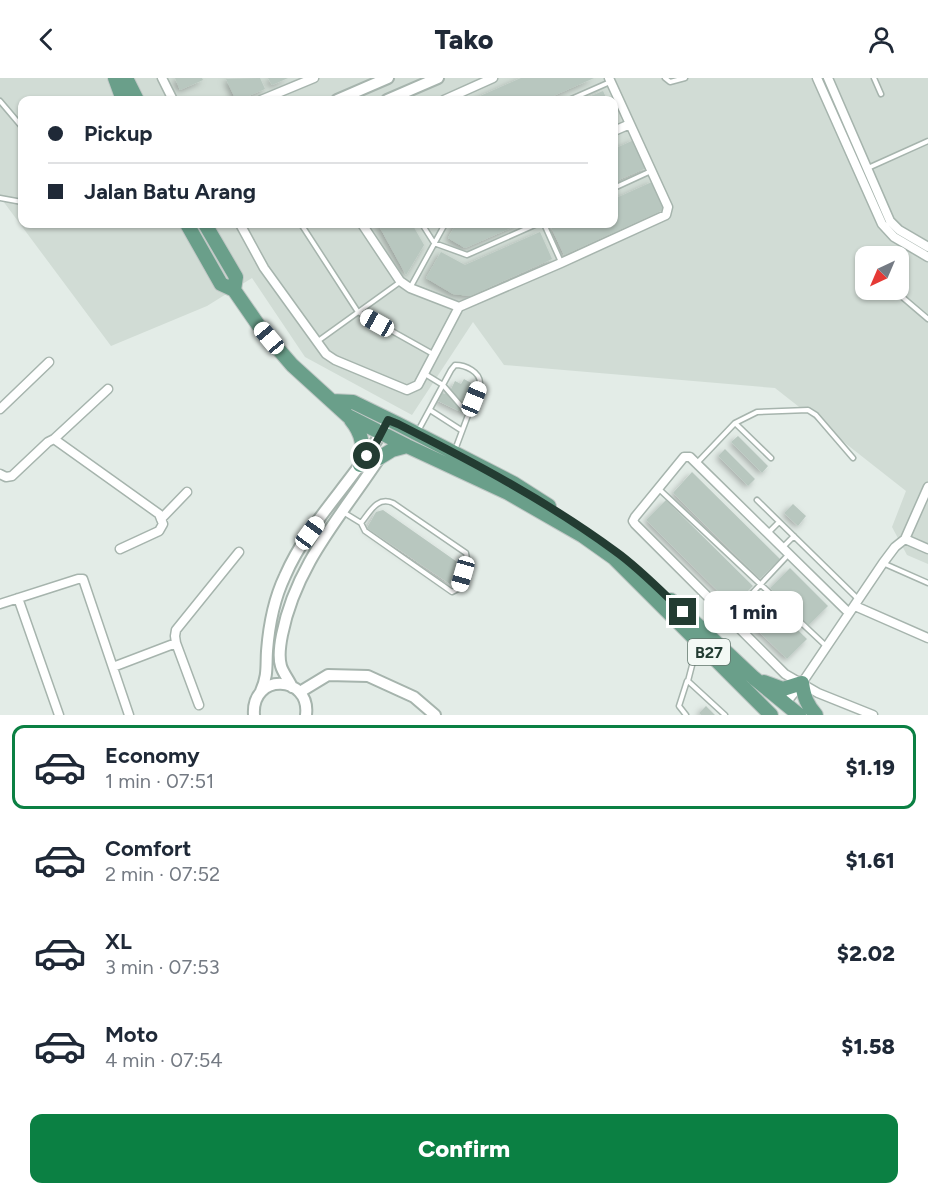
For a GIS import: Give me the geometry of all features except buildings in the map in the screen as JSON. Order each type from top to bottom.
[{"type":"main road","points":[[115,78],[122,96]]},
{"type":"main road","points":[[126,78],[135,96]]},
{"type":"main road","points":[[189,228],[221,284],[234,290]]},
{"type":"main road","name":"B27","points":[[208,228],[236,278],[234,290],[261,329],[292,365],[348,416],[508,493],[583,536],[615,558],[771,715]]},
{"type":"main road","name":"B27","points":[[332,400],[353,402],[513,483],[617,552],[787,709],[799,715]]},
{"type":"main road","points":[[348,416],[360,430],[363,440],[364,449],[360,465]]},
{"type":"main road","points":[[379,458],[392,450],[407,446]]},
{"type":"main road","points":[[754,678],[783,689],[802,683],[809,708],[816,715]]},
{"type":"street","points":[[162,78],[171,96]]},
{"type":"street","points":[[271,96],[314,78]]},
{"type":"street","points":[[346,96],[388,78]]},
{"type":"street","points":[[394,96],[419,82],[438,78]]},
{"type":"street","points":[[453,96],[493,78]]},
{"type":"street","points":[[817,78],[882,224],[894,237],[928,257]]},
{"type":"street","points":[[828,78],[893,226],[928,247]]},
{"type":"street","points":[[610,80],[617,96]]},
{"type":"street","points":[[242,228],[264,268],[326,354],[335,360],[407,390],[418,385],[459,307],[666,215],[668,207],[618,98]]},
{"type":"street","points":[[618,130],[630,124]]},
{"type":"street","points":[[365,228],[400,281],[410,288],[459,307]]},
{"type":"street","points":[[0,409],[49,362]]},
{"type":"street","points":[[0,474],[6,477],[12,476],[108,389]]},
{"type":"street","points":[[306,715],[304,700],[281,668],[279,652],[286,618],[296,587],[312,555],[379,458],[393,422]]},
{"type":"street","points":[[254,715],[254,706],[267,676],[267,652],[273,607],[285,575],[299,548],[360,465],[386,436]]},
{"type":"street","points":[[54,440],[159,514],[163,524],[159,531],[120,549]]},
{"type":"street","points":[[873,715],[818,693],[785,674],[634,524],[634,517],[684,457],[690,457],[786,550],[854,606],[928,638]]},
{"type":"street","points":[[787,709],[883,563],[895,547],[905,539],[928,487]]},
{"type":"street","points":[[161,519],[187,492]]},
{"type":"street","points":[[905,539],[928,549]]},
{"type":"street","points":[[199,705],[176,643],[176,630],[239,552]]},
{"type":"street","points":[[0,604],[83,579],[129,715]]},
{"type":"street","points":[[18,598],[59,715]]},
{"type":"street","points":[[113,667],[176,643]]},
{"type":"street","points":[[261,691],[276,684],[296,690],[328,675],[368,676],[414,696],[430,713]]},
{"type":"lane","points":[[665,78],[670,82],[685,78]]},
{"type":"lane","points":[[874,78],[881,94]]},
{"type":"lane","points":[[577,96],[610,80]]},
{"type":"lane","points":[[0,101],[18,121]]},
{"type":"lane","points":[[867,169],[928,141]]},
{"type":"lane","points":[[618,186],[651,170]]},
{"type":"lane","points":[[0,198],[18,201]]},
{"type":"lane","points":[[304,228],[358,312],[434,355]]},
{"type":"lane","points":[[425,228],[434,243],[467,255],[528,228]]},
{"type":"lane","points":[[410,288],[443,228]]},
{"type":"lane","points":[[546,228],[561,263]]},
{"type":"lane","points":[[317,342],[400,281]]},
{"type":"lane","points":[[906,300],[928,319]]},
{"type":"lane","points":[[416,433],[455,365],[460,364],[477,374],[480,383],[454,453]]},
{"type":"lane","points":[[424,373],[443,385],[468,414]]},
{"type":"lane","points":[[430,410],[461,430]]},
{"type":"lane","points":[[697,463],[735,423],[757,412],[808,410],[816,415],[853,458]]},
{"type":"lane","points":[[735,423],[771,458]]},
{"type":"lane","points":[[658,488],[827,647]]},
{"type":"lane","points":[[757,500],[794,536],[854,606]]},
{"type":"lane","points":[[342,512],[361,523],[365,531],[452,592],[458,589],[467,559],[466,554],[393,503],[378,502],[361,523]]},
{"type":"lane","points":[[768,533],[779,522]]},
{"type":"lane","points":[[729,618],[760,584],[794,536]]},
{"type":"lane","points":[[883,563],[928,583]]},
{"type":"lane","points":[[686,715],[679,706],[699,641]]},
{"type":"lane","points":[[688,681],[725,715]]},
{"type":"shaded area","points":[[0,78],[928,78],[928,564],[907,555],[892,527],[906,491],[775,388],[504,365],[473,322],[412,415],[305,357],[252,278],[207,306],[111,346],[23,228],[618,228],[618,96],[18,96],[18,221],[0,197]]},
{"type":"route","points":[[367,456],[388,420],[398,424],[513,483],[586,530],[617,552],[683,612]]}]
